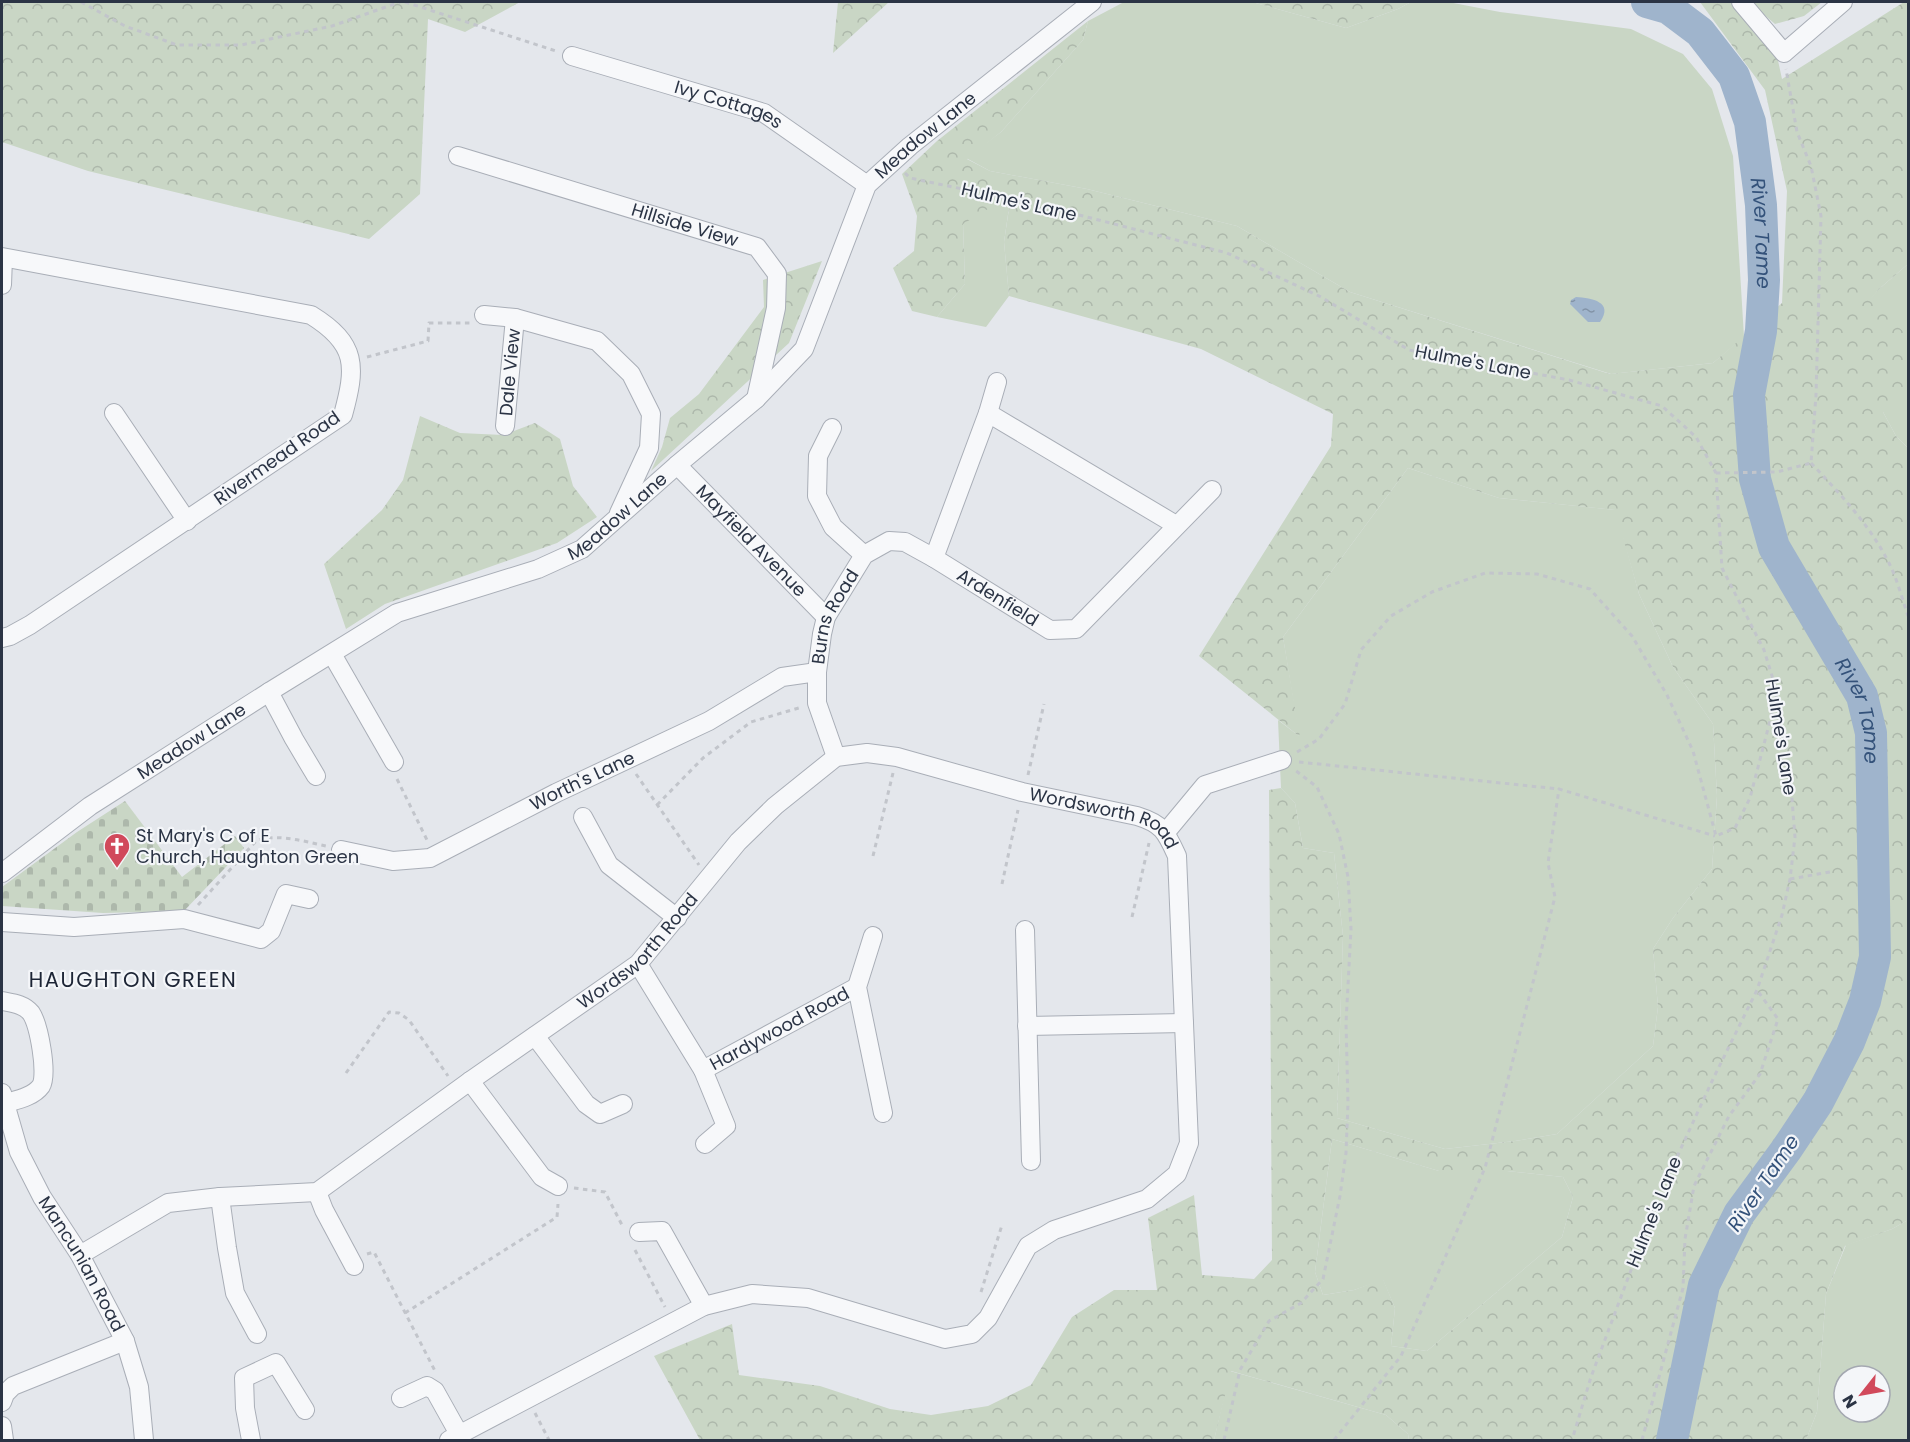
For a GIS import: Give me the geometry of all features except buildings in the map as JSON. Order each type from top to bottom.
[{"type":"street","name":"Meadow Lane","points":[[2,873],[90,806],[397,613],[538,569],[582,549],[756,399],[804,349],[867,184],[910,146],[1092,2]]},
{"type":"street","points":[[1740,2],[1784,53],[1843,2]]},
{"type":"street","name":"Ivy Cottages","points":[[572,56],[764,113],[867,184]]},
{"type":"street","name":"Hillside View","points":[[458,156],[757,247],[777,274],[776,308],[756,399]]},
{"type":"street","points":[[2,285],[2,258],[311,315],[334,332],[344,345],[351,362]]},
{"type":"street","name":"Dale View","points":[[484,315],[515,318],[597,341],[631,374],[651,414],[649,448],[619,511],[618,518]]},
{"type":"street","name":"Dale View","points":[[505,426],[515,318]]},
{"type":"street","name":"Rivermead Road","points":[[2,638],[30,625],[343,415],[352,384],[351,362]]},
{"type":"street","points":[[934,558],[988,413],[997,382]]},
{"type":"street","points":[[114,413],[187,520]]},
{"type":"street","points":[[988,413],[1176,525]]},
{"type":"street","points":[[832,428],[818,456],[817,496],[832,526],[864,555]]},
{"type":"street","name":"Mayfield Avenue","points":[[677,465],[826,617]]},
{"type":"street","name":"Ardenfield","points":[[934,558],[1050,630],[1076,628],[1212,490]]},
{"type":"street","name":"Burns Road","points":[[836,757],[817,703],[817,672],[826,617],[864,555],[889,541],[905,542],[934,558]]},
{"type":"street","points":[[332,654],[394,762]]},
{"type":"street","name":"Worth's Lane","points":[[341,850],[393,861],[430,858],[556,793],[709,721],[782,677],[817,672]]},
{"type":"street","points":[[269,692],[316,776]]},
{"type":"street","name":"Wordsworth Road","points":[[317,1192],[464,1085],[638,964],[738,842],[775,806],[836,757],[867,753],[897,757],[1023,792],[1160,826],[1177,856],[1189,1143],[1177,1174],[1147,1199],[1054,1230],[1028,1246],[988,1318],[972,1334],[945,1339],[808,1298],[752,1294],[704,1306],[454,1437]]},
{"type":"street","points":[[1160,826],[1205,785],[1282,760]]},
{"type":"street","points":[[583,817],[609,865],[677,918]]},
{"type":"street","points":[[2,922],[74,927],[184,919],[261,939],[271,931],[286,894],[309,899]]},
{"type":"street","points":[[1025,930],[1031,1161]]},
{"type":"street","name":"Hardywood Road","points":[[873,936],[857,987],[883,1113]]},
{"type":"street","points":[[638,964],[703,1070],[726,1126],[705,1144]]},
{"type":"street","name":"Hardywood Road","points":[[703,1070],[857,987]]},
{"type":"street","points":[[2,1001],[18,1004],[31,1013],[37,1027],[45,1075],[33,1094],[2,1099]]},
{"type":"street","points":[[1027,1026],[1184,1023]]},
{"type":"street","points":[[535,1036],[586,1104],[600,1114],[623,1104]]},
{"type":"street","points":[[464,1085],[542,1177],[558,1186]]},
{"type":"street","name":"Mancunian Road","points":[[2,1099],[20,1152],[42,1197],[80,1255],[125,1341],[138,1387],[144,1440]]},
{"type":"street","points":[[80,1255],[168,1203],[220,1197],[317,1192],[352,1262]]},
{"type":"street","points":[[220,1197],[235,1293],[257,1334]]},
{"type":"street","points":[[639,1232],[662,1231],[704,1306]]},
{"type":"street","points":[[2,1402],[5,1394],[13,1386],[125,1341]]},
{"type":"street","points":[[251,1440],[245,1408],[244,1378],[276,1363],[305,1410]]},
{"type":"street","points":[[401,1398],[427,1386],[435,1391],[454,1437]]},
{"type":"street","points":[[2,1426],[4,1440]]},
{"type":"path","points":[[81,2],[125,26],[177,45],[242,45],[332,26],[400,2]]},
{"type":"path","points":[[405,2],[572,56]]},
{"type":"path","points":[[1784,53],[1797,132],[1811,166],[1821,216],[1816,395],[1811,464],[1847,501],[1867,528],[1889,563],[1908,616]]},
{"type":"path","name":"Hulme's Lane","points":[[892,162],[910,178],[1048,207],[1227,253],[1321,297],[1409,351],[1569,380],[1662,406],[1696,437],[1716,473],[1722,568],[1764,650],[1777,692],[1790,774],[1795,837],[1790,879],[1782,915],[1757,990],[1658,1197],[1591,1377],[1572,1440]]},
{"type":"path","points":[[351,362],[428,340],[429,323],[468,324],[484,315]]},
{"type":"path","points":[[1716,473],[1777,472],[1811,464]]},
{"type":"path","points":[[1282,760],[1319,739],[1345,704],[1362,650],[1391,616],[1432,592],[1485,573],[1537,574],[1590,590],[1632,636],[1667,695],[1693,751],[1716,836]]},
{"type":"path","points":[[1282,760],[1559,789],[1716,836],[1735,828],[1750,798],[1777,692]]},
{"type":"path","points":[[1002,884],[1044,704]]},
{"type":"path","points":[[657,805],[703,758],[751,722],[804,706]]},
{"type":"path","points":[[873,856],[897,757]]},
{"type":"path","points":[[1224,1440],[1240,1370],[1269,1321],[1301,1303],[1323,1279],[1340,1196],[1346,1153],[1348,1103],[1346,1023],[1351,928],[1348,877],[1339,834],[1317,787],[1282,760]]},
{"type":"path","points":[[394,762],[391,768],[435,855]]},
{"type":"path","points":[[635,773],[704,873],[710,877]]},
{"type":"path","points":[[1334,1440],[1401,1356],[1485,1168],[1555,897],[1548,863],[1559,789]]},
{"type":"path","points":[[1132,917],[1160,826]]},
{"type":"path","points":[[184,919],[257,840],[268,837],[288,837],[341,850]]},
{"type":"path","points":[[1790,879],[1830,872]]},
{"type":"path","points":[[1642,1440],[1683,1288],[1684,1239],[1694,1186],[1729,1116],[1760,1074],[1778,1019],[1757,990]]},
{"type":"path","points":[[346,1073],[389,1012],[399,1013],[409,1020],[464,1085]]},
{"type":"path","points":[[405,1313],[557,1217],[558,1186]]},
{"type":"path","points":[[988,1318],[977,1302],[1002,1225]]},
{"type":"path","points":[[352,1262],[374,1252],[439,1379],[435,1391]]},
{"type":"path","points":[[527,1399],[549,1440]]},
{"type":"green space","points":[[2,2],[520,2],[465,32],[428,19],[420,194],[369,239],[88,171],[2,142]]},
{"type":"green space","points":[[838,2],[889,2],[833,53]]},
{"type":"green space","points":[[1124,2],[1252,2],[1346,28],[1411,2],[1448,2],[1500,12],[1631,29],[1683,54],[1712,89],[1733,156],[1744,337],[1713,363],[1611,374],[1350,292],[1237,226],[1087,189],[990,171],[966,158],[1001,132],[1083,40],[1088,21]]},
{"type":"green space","points":[[1252,2],[1411,2],[1346,28]]},
{"type":"green space","points":[[1700,2],[1735,2],[1777,56],[1782,79],[1904,2],[1908,2],[1908,264],[1870,300],[1908,336],[1908,398],[1883,412],[1896,436],[1908,448],[1908,1220],[1892,1229],[1845,1246],[1826,1294],[1817,1412],[1806,1440],[1409,1440],[1408,1434],[1386,1415],[1231,1371],[1214,1440],[700,1440],[654,1356],[732,1324],[739,1375],[820,1386],[890,1409],[931,1415],[988,1406],[1031,1385],[1072,1317],[1114,1290],[1157,1290],[1148,1218],[1194,1195],[1202,1275],[1254,1279],[1272,1260],[1269,790],[1281,788],[1295,803],[1303,848],[1334,853],[1343,936],[1337,1118],[1445,1149],[1557,1134],[1653,1046],[1658,1007],[1653,949],[1673,918],[1712,869],[1717,796],[1713,724],[1673,667],[1639,594],[1615,510],[1499,498],[1408,468],[1283,637],[1300,737],[1199,656],[1331,446],[1333,414],[1201,349],[1009,296],[1004,242],[1011,195],[963,224],[965,284],[937,317],[912,311],[893,268],[914,251],[917,216],[902,174],[937,141],[1088,21],[1083,40],[1001,132],[967,159],[990,171],[1087,189],[1237,226],[1350,292],[1610,374],[1713,363],[1782,303],[1787,191],[1765,90]],"holes":[[[1332,1139],[1439,1171],[1507,1171],[1563,1177],[1573,1197],[1562,1237],[1427,1351],[1391,1346],[1395,1308],[1383,1279],[1354,1290],[1323,1295],[1315,1272]]]},
{"type":"green space","points":[[1749,2],[1822,2],[1804,16],[1775,24]]},
{"type":"green space","points":[[1011,194],[1004,242],[1009,296],[986,327],[937,317],[965,284],[963,223]]},
{"type":"green space","points":[[822,261],[789,343],[651,471],[662,447],[670,418],[699,394],[764,307],[763,280]]},
{"type":"green space","points":[[1908,264],[1908,448],[1896,436],[1883,412],[1869,300]]},
{"type":"green space","points":[[420,416],[460,433],[503,435],[535,423],[560,439],[573,486],[597,517],[557,543],[385,604],[346,629],[324,564],[382,510],[403,480]]},
{"type":"green space","points":[[1408,468],[1499,498],[1616,510],[1639,594],[1673,667],[1713,724],[1717,796],[1712,869],[1673,918],[1653,949],[1658,1007],[1653,1046],[1557,1134],[1445,1149],[1337,1118],[1343,936],[1334,853],[1303,848],[1295,803],[1281,788],[1278,720],[1299,736],[1283,637]]},
{"type":"green space","points":[[125,801],[182,877],[235,836],[244,848],[184,911],[103,913],[2,906],[2,887],[77,832]]},
{"type":"green space","points":[[1332,1139],[1439,1171],[1507,1171],[1563,1177],[1573,1197],[1562,1237],[1427,1351],[1391,1346],[1395,1308],[1383,1280],[1354,1290],[1323,1295],[1315,1272]]},
{"type":"green space","points":[[1908,1220],[1908,1440],[1806,1440],[1817,1412],[1826,1294],[1846,1245],[1892,1229]]},
{"type":"green space","points":[[1230,1371],[1386,1415],[1408,1434],[1409,1440],[1214,1440]]},
{"type":"water","points":[[1576,297],[1594,300],[1603,306],[1604,315],[1600,322],[1588,322],[1570,304],[1571,300]]},
{"type":"waterway","name":"River Tame","points":[[1647,2],[1668,8],[1700,32],[1734,76],[1750,122],[1761,205],[1764,280],[1761,331],[1749,395],[1755,479],[1774,547],[1862,696],[1871,733],[1875,957],[1865,1001],[1849,1042],[1818,1102],[1739,1214],[1704,1285],[1672,1440]]},
{"type":"place","name":"St Mary's C of E Church, Haughton Green","points":[[117,869]]},
{"type":"district","name":"HAUGHTON GREEN","points":[[133,980]]}]
